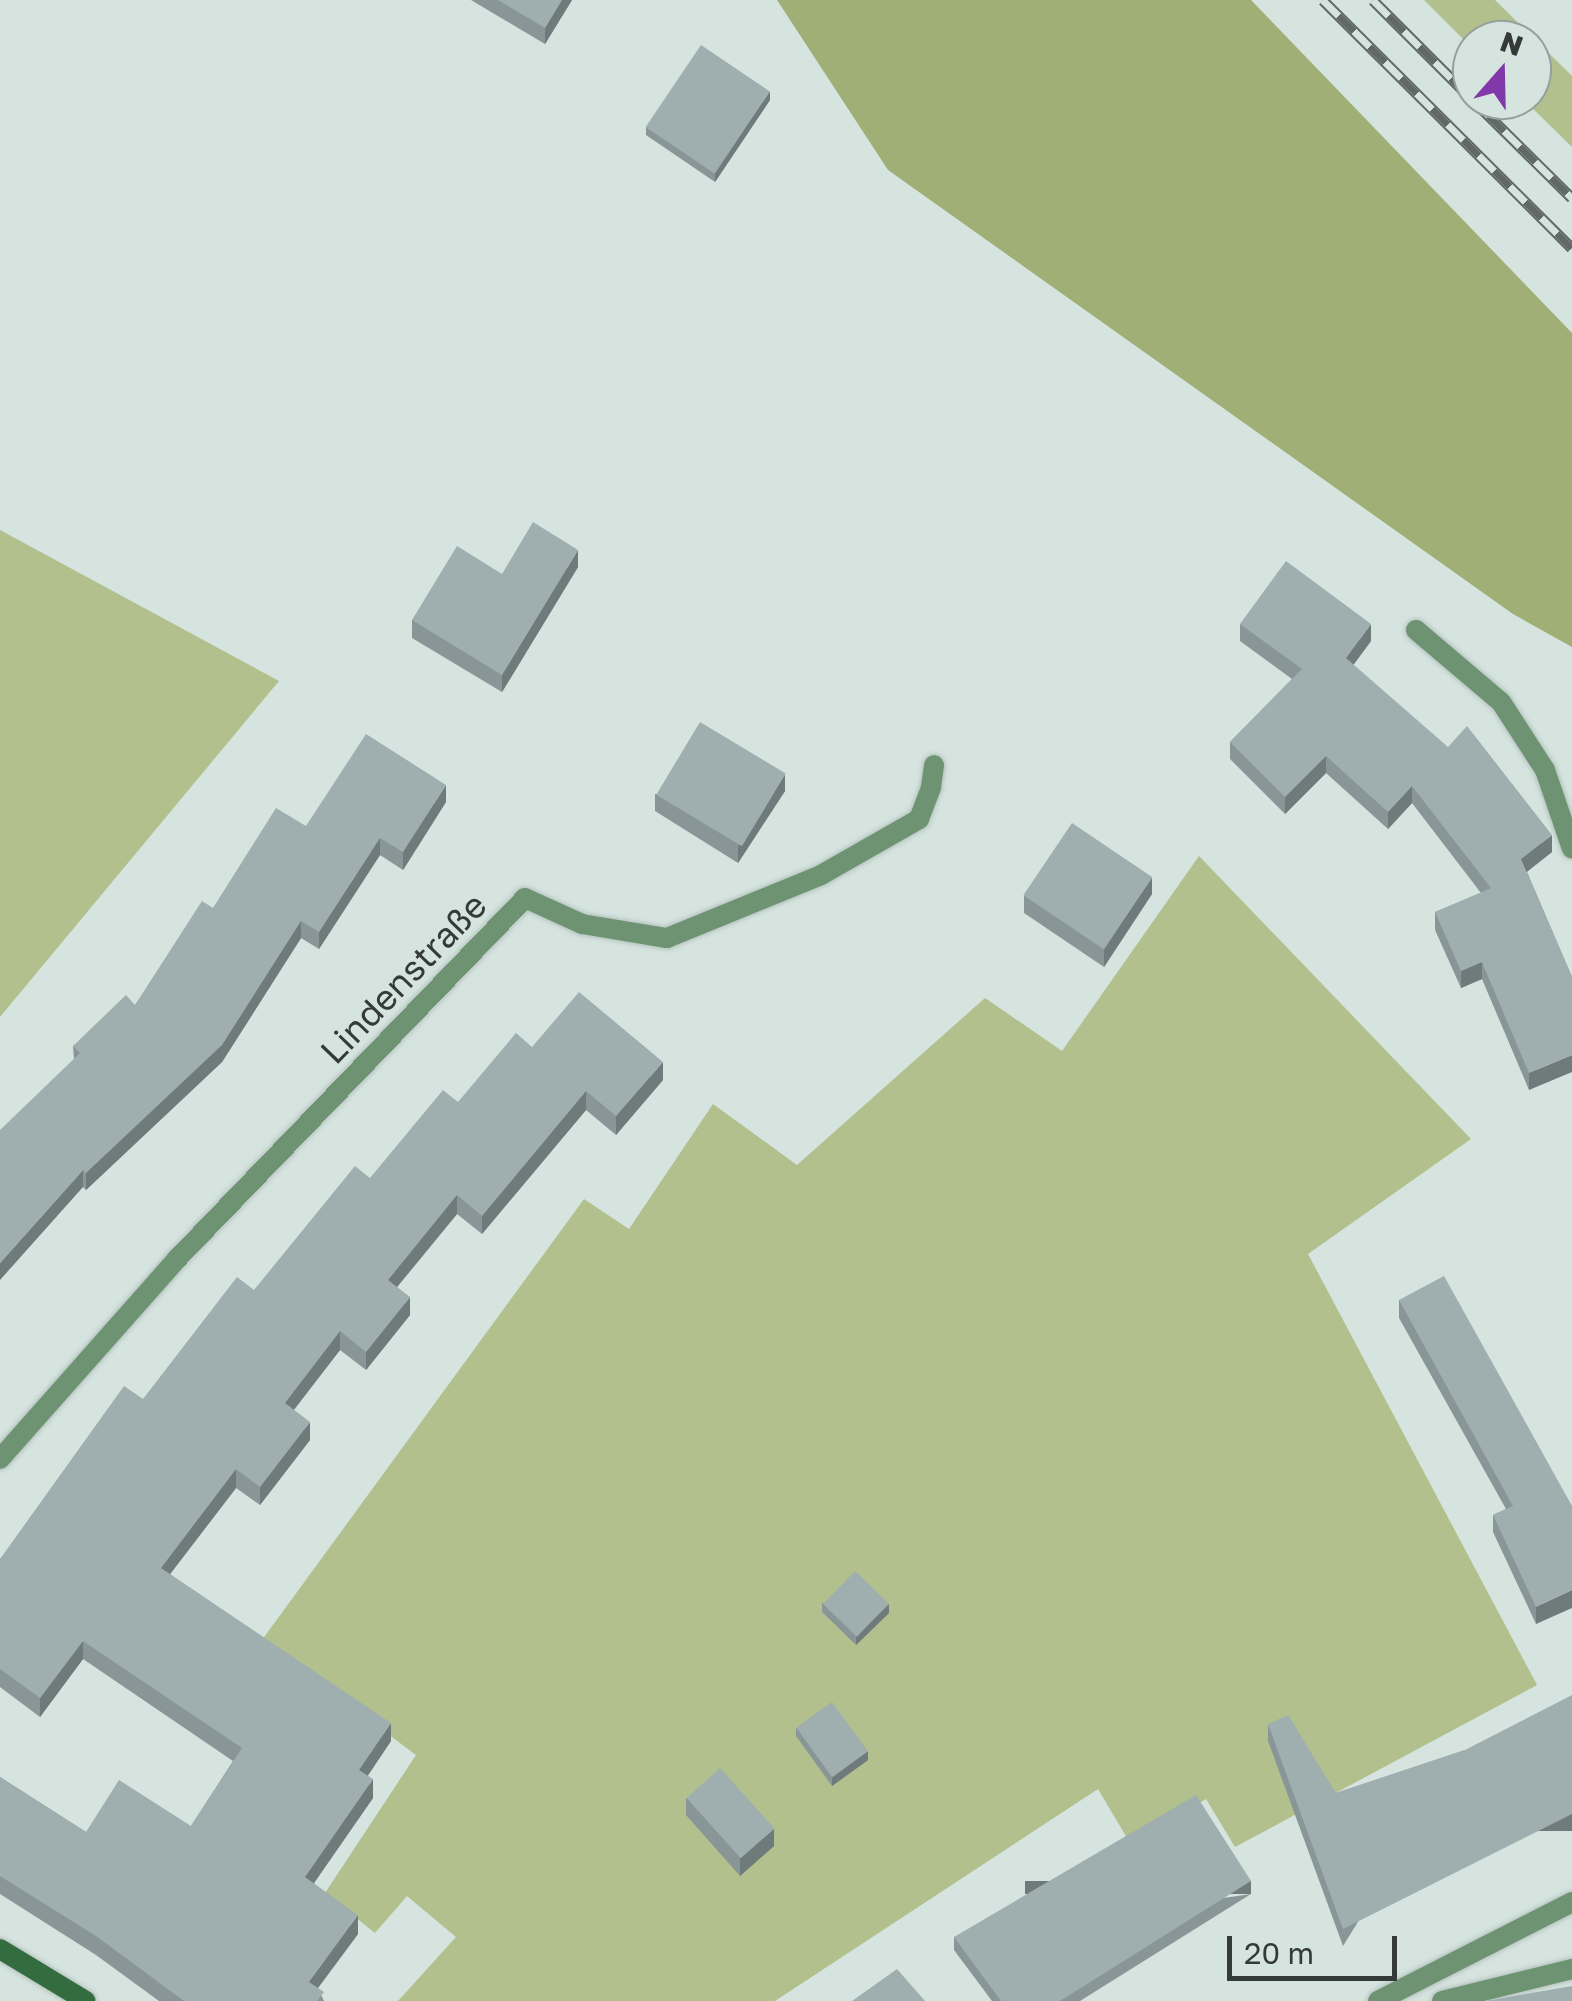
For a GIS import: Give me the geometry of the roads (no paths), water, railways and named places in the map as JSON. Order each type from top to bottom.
[{"type":"main road","points":[[0,1948],[86,2001]]},
{"type":"street","points":[[1416,630],[1501,702],[1545,770],[1572,850]]},
{"type":"street","name":"Lindenstraße","points":[[0,1459],[177,1260],[525,898],[582,924],[666,938],[820,876],[918,819],[931,788],[934,765]]},
{"type":"street","points":[[1385,2000],[1572,1902]]},
{"type":"street","points":[[1442,2001],[1572,1970]]},
{"type":"railway","points":[[1323,0],[1572,248]]},
{"type":"railway","points":[[1373,0],[1452,79]]},
{"type":"railway","points":[[1493,120],[1572,198]]}]
